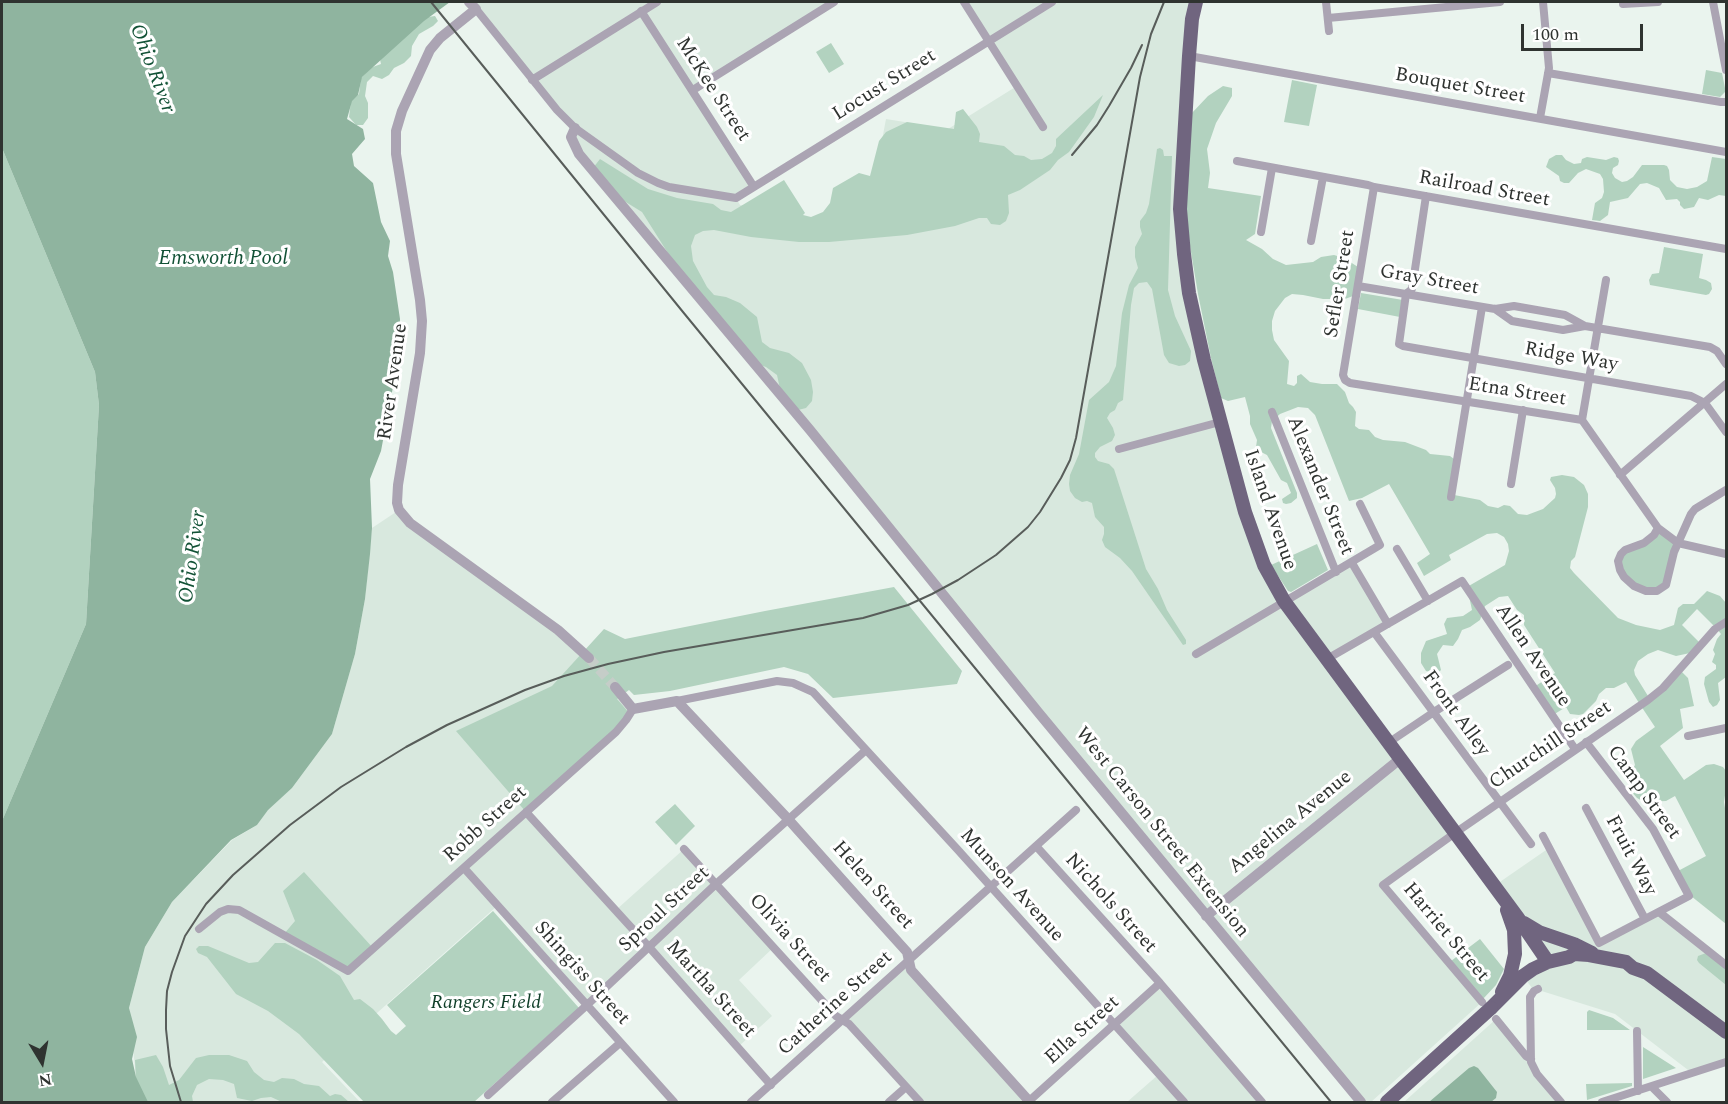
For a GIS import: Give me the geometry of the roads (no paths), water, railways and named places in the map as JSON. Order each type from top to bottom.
[{"type":"main road","name":"Island Avenue","points":[[1196,2],[1188,56],[1180,209],[1184,254],[1189,293],[1204,360],[1245,512],[1258,551],[1266,571],[1284,601],[1548,962]]},
{"type":"main road","points":[[1491,1009],[1510,976],[1515,954],[1514,930],[1504,899]]},
{"type":"main road","points":[[1518,918],[1539,932],[1574,944],[1599,949],[1626,962],[1633,968]]},
{"type":"main road","points":[[1387,1102],[1491,1009],[1528,972],[1548,962],[1599,949]]},
{"type":"main road","points":[[1569,957],[1573,960],[1633,968],[1647,973],[1726,1032]]},
{"type":"street","points":[[532,80],[657,2]]},
{"type":"street","points":[[693,90],[834,2]]},
{"type":"street","points":[[964,2],[1043,127]]},
{"type":"street","name":"Locust Street","points":[[575,128],[638,172],[658,183],[669,187],[736,198],[1052,2]]},
{"type":"street","points":[[1326,2],[1329,32]]},
{"type":"street","points":[[1328,18],[1500,2]]},
{"type":"street","points":[[1540,118],[1549,59],[1543,2]]},
{"type":"street","points":[[1623,4],[1658,2]]},
{"type":"street","points":[[1713,2],[1726,70]]},
{"type":"street","points":[[473,5],[532,80],[575,128]]},
{"type":"street","name":"River Avenue","points":[[473,5],[430,50],[402,111],[396,131],[396,154],[422,321],[420,353],[397,503],[399,510],[410,523],[558,630],[589,658]]},
{"type":"street","name":"McKee Street","points":[[641,11],[754,187]]},
{"type":"street","name":"Bouquet Street","points":[[1188,56],[1726,152]]},
{"type":"street","points":[[1548,73],[1726,102]]},
{"type":"street","name":"West Carson Street Extension","points":[[575,128],[571,137],[579,154],[810,430],[1206,916],[1361,1102]]},
{"type":"street","name":"Railroad Street","points":[[1237,161],[1726,249]]},
{"type":"street","points":[[1261,232],[1272,168]]},
{"type":"street","points":[[1311,241],[1323,177]]},
{"type":"street","name":"Sefler Street","points":[[1350,383],[1343,375],[1374,187]]},
{"type":"street","points":[[1409,292],[1426,196]]},
{"type":"street","points":[[1582,420],[1606,280]]},
{"type":"street","name":"Gray Street","points":[[1358,286],[1409,292],[1495,309],[1514,306],[1565,315],[1585,326]]},
{"type":"street","name":"Ridge Way","points":[[1409,292],[1399,340],[1402,346],[1691,396],[1705,403]]},
{"type":"street","points":[[1451,497],[1482,307]]},
{"type":"street","name":"Gray Street","points":[[1495,309],[1512,321],[1563,330],[1585,326],[1710,347],[1717,351],[1726,364]]},
{"type":"street","name":"Etna Street","points":[[1350,383],[1582,420],[1658,528],[1678,543],[1726,554]]},
{"type":"street","points":[[1620,475],[1726,384]]},
{"type":"street","points":[[1705,403],[1726,432]]},
{"type":"street","points":[[1510,484],[1523,410]]},
{"type":"street","name":"Alexander Street","points":[[1272,412],[1336,572]]},
{"type":"street","points":[[1119,449],[1220,422]]},
{"type":"street","points":[[1658,528],[1649,540],[1621,554],[1618,561],[1623,578],[1646,591],[1662,589],[1668,581],[1670,563],[1691,514],[1695,509],[1726,490]]},
{"type":"street","points":[[1196,654],[1235,633],[1284,601],[1380,545],[1360,504]]},
{"type":"street","points":[[1327,659],[1428,601],[1397,549]]},
{"type":"street","points":[[1352,563],[1388,624]]},
{"type":"street","name":"Allen Avenue","points":[[1428,601],[1462,581],[1575,749]]},
{"type":"street","name":"Churchill Street","points":[[1383,885],[1648,700],[1663,687],[1715,629],[1726,622]]},
{"type":"street","name":"Front Alley","points":[[1374,632],[1531,844]]},
{"type":"street","points":[[1388,743],[1508,665]]},
{"type":"street","name":"Munson Avenue","points":[[677,701],[777,681],[793,683],[813,692],[1184,1102]]},
{"type":"street","points":[[615,687],[633,709],[677,701]]},
{"type":"street","name":"Helen Street","points":[[677,701],[788,819],[900,944],[907,952],[911,970],[1029,1102]]},
{"type":"street","name":"Robb Street","points":[[199,929],[220,912],[234,908],[348,971],[616,732],[633,709]]},
{"type":"street","points":[[1688,736],[1726,728]]},
{"type":"street","name":"Camp Street","points":[[1586,742],[1653,829],[1689,896],[1659,912]]},
{"type":"street","name":"Sproul Street","points":[[488,1095],[716,884],[866,750]]},
{"type":"street","name":"Angelina Avenue","points":[[1206,916],[1400,759]]},
{"type":"street","name":"Fruit Way","points":[[1586,808],[1645,919]]},
{"type":"street","name":"Catherine Street","points":[[751,1102],[1076,810]]},
{"type":"street","name":"Martha Street","points":[[526,812],[771,1085]]},
{"type":"street","points":[[1543,836],[1599,949],[1659,912],[1726,964]]},
{"type":"street","name":"Nichols Street","points":[[1036,846],[1262,1102]]},
{"type":"street","name":"Olivia Street","points":[[684,849],[836,1016],[849,1024],[920,1102]]},
{"type":"street","name":"Shingiss Street","points":[[464,868],[674,1102]]},
{"type":"street","name":"Harriet Street","points":[[1383,885],[1491,1009],[1521,1051],[1531,1059],[1534,1069],[1561,1102]]},
{"type":"street","name":"Ella Street","points":[[1029,1102],[1160,984]]},
{"type":"street","points":[[1531,1059],[1530,997],[1538,989]]},
{"type":"street","points":[[1637,1031],[1638,1091]]},
{"type":"street","points":[[552,1102],[620,1042]]},
{"type":"street","points":[[1602,1102],[1726,1062]]},
{"type":"street","points":[[889,1102],[906,1087]]},
{"type":"street","points":[[1652,1087],[1667,1102]]},
{"type":"water","name":"Emsworth Pool","points":[[2,2],[450,2],[424,21],[362,77],[358,95],[352,101],[347,119],[363,129],[365,139],[352,154],[354,166],[373,183],[381,222],[390,241],[388,256],[393,272],[400,319],[398,360],[381,451],[370,479],[372,528],[370,554],[355,654],[332,734],[292,788],[268,810],[257,825],[231,840],[172,902],[145,947],[129,1008],[137,1037],[132,1059],[136,1077],[148,1102],[2,1102],[2,821],[86,624],[99,405],[95,372],[2,148]]},
{"type":"water","points":[[1474,1066],[1497,1092],[1496,1098],[1491,1102],[1429,1102],[1469,1068]]},
{"type":"tunnel","points":[[589,658],[615,687]]},
{"type":"railway","points":[[431,2],[1331,1102]]},
{"type":"railway","points":[[181,1102],[170,1066],[166,1010],[167,991],[185,936],[206,904],[233,875],[290,825],[341,787],[447,725],[525,690],[564,676],[664,652],[863,618],[908,605],[958,580],[996,555],[1028,527],[1061,478],[1070,460],[1076,438],[1140,77],[1151,34],[1164,2]]},
{"type":"railway","points":[[1072,155],[1097,125],[1142,45]]},
{"type":"water label","name":"Ohio River","points":[[151,69]]},
{"type":"water label","name":"Ohio River","points":[[194,557]]},
{"type":"park label","name":"Rangers Field","points":[[486,1004]]}]
